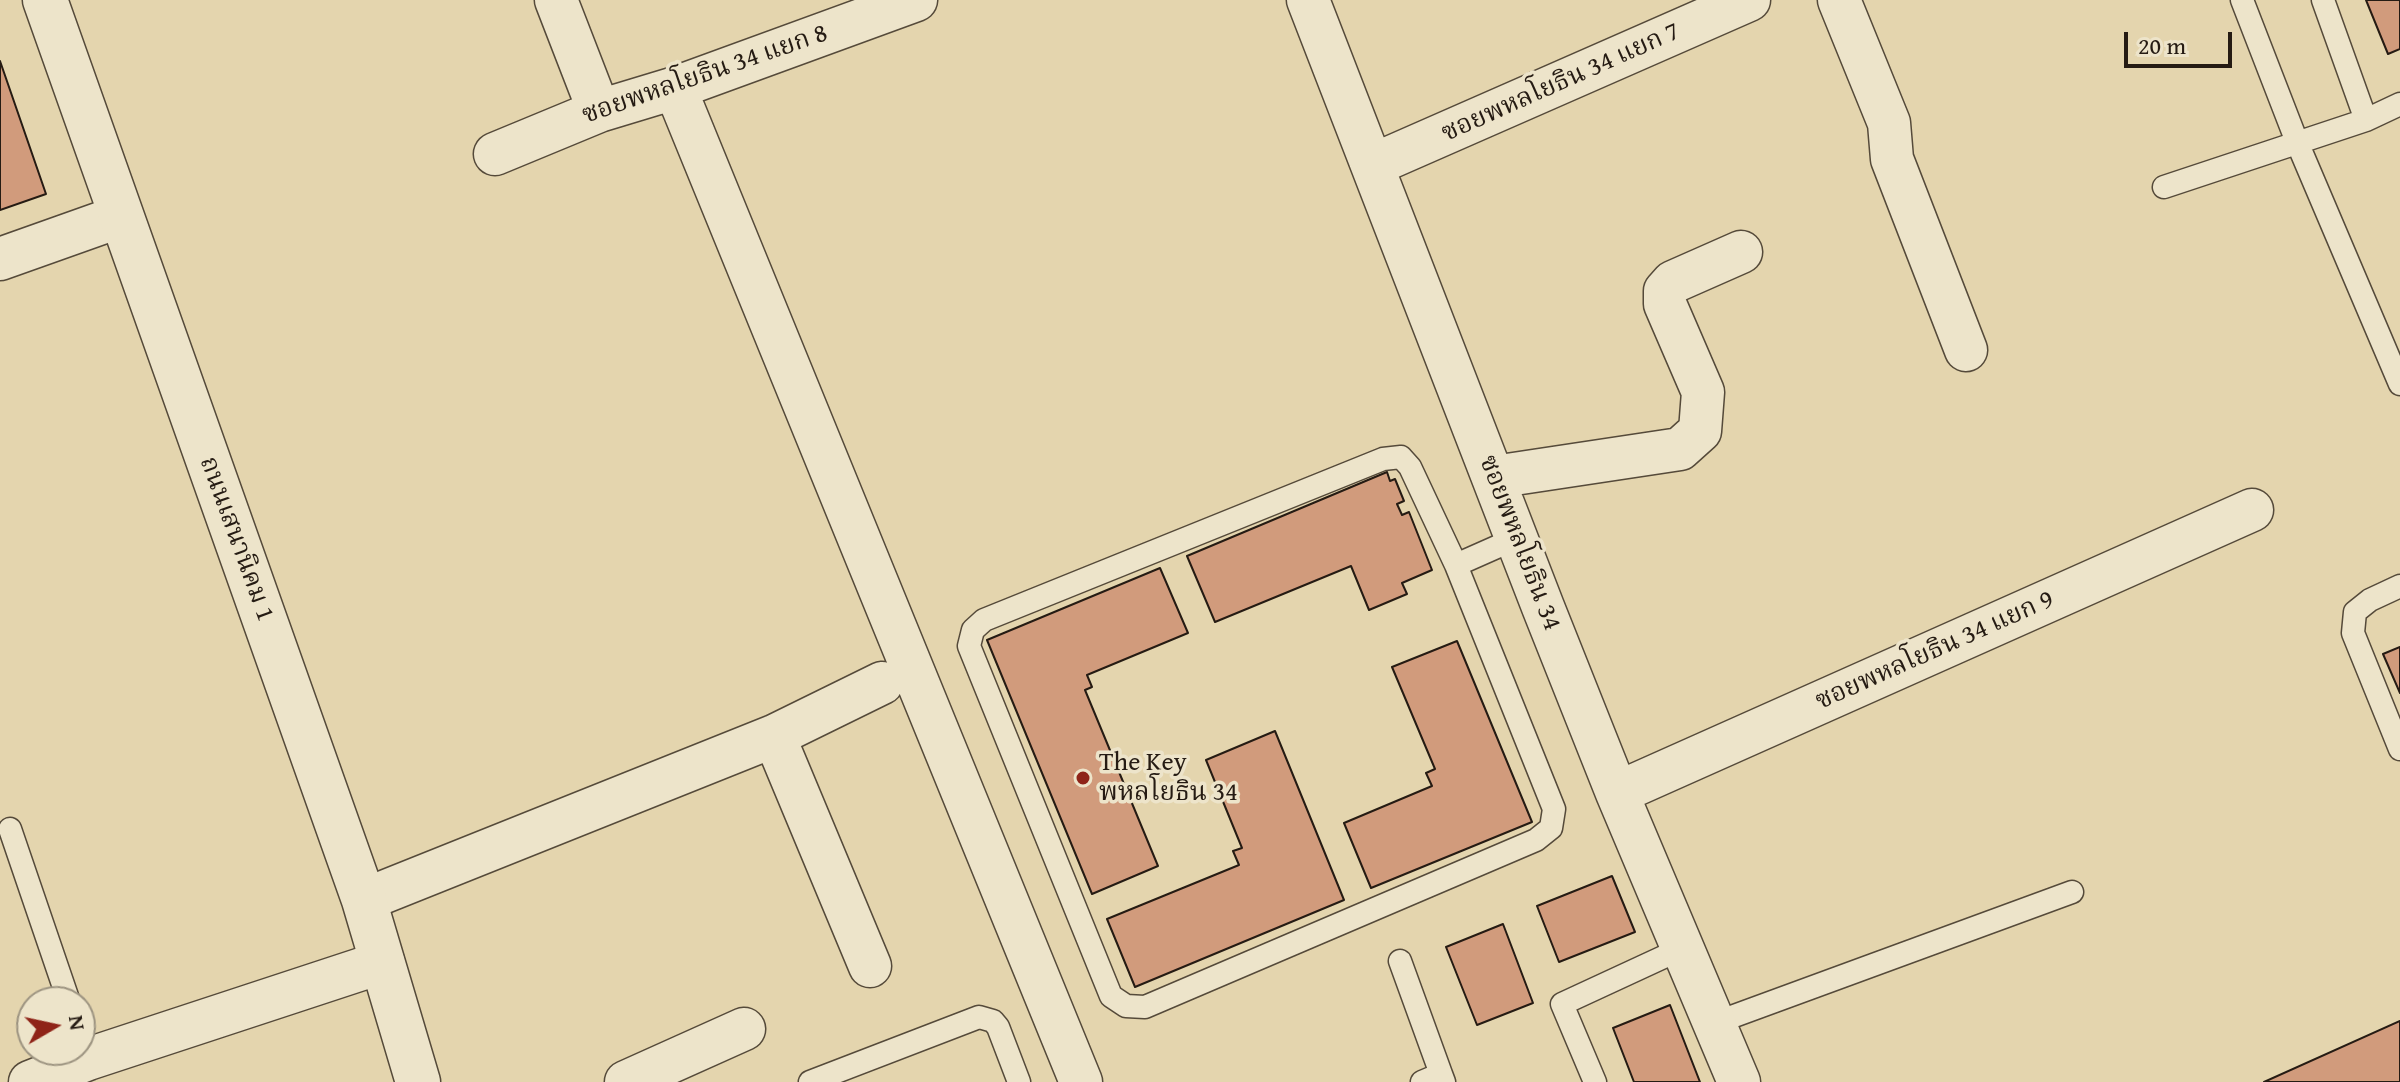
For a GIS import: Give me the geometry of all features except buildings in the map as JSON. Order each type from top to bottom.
[{"type":"street","name":"ถนนเสนานิคม 1","points":[[45,0],[364,900],[418,1082]]},
{"type":"street","points":[[556,0],[599,111]]},
{"type":"street","name":"ซอยพหลโยธิน 34 แยก 8","points":[[495,154],[599,111],[675,88],[916,0]]},
{"type":"street","name":"ซอยพหลโยธิน 34","points":[[1308,0],[1617,793],[1739,1082]]},
{"type":"street","name":"ซอยพหลโยธิน 34 แยก 7","points":[[1373,165],[1749,0]]},
{"type":"street","points":[[1839,0],[1889,123],[1892,159],[1966,350]]},
{"type":"street","points":[[675,88],[1081,1082]]},
{"type":"street","points":[[0,259],[121,216]]},
{"type":"street","points":[[1494,477],[1680,449],[1700,431],[1703,392],[1665,304],[1665,291],[1673,282],[1741,252]]},
{"type":"street","name":"ซอยพหลโยธิน 34 แยก 9","points":[[1617,793],[2252,510]]},
{"type":"street","points":[[364,900],[774,736],[882,683]]},
{"type":"street","points":[[774,736],[870,966]]},
{"type":"street","points":[[96,1044],[383,962]]},
{"type":"street","points":[[626,1082],[744,1029]]},
{"type":"street","points":[[30,1082],[55,1066]]},
{"type":"lane","points":[[2242,0],[2297,142],[2400,384]]},
{"type":"lane","points":[[2323,0],[2366,120]]},
{"type":"lane","points":[[2164,187],[2366,120],[2400,104]]},
{"type":"lane","points":[[1401,457],[1410,467],[1456,565],[1554,809],[1551,828],[1536,840],[1145,1007],[1126,1006],[1111,996],[969,646],[973,630],[984,620],[1383,459],[1401,457]]},
{"type":"lane","points":[[1456,565],[1517,538]]},
{"type":"lane","points":[[2400,586],[2370,600],[2355,612],[2353,633],[2400,749]]},
{"type":"lane","points":[[10,829],[64,986]]},
{"type":"lane","points":[[1715,1023],[2072,892]]},
{"type":"lane","points":[[1595,1082],[1562,1004],[1683,948]]},
{"type":"lane","points":[[1400,961],[1436,1079]]},
{"type":"lane","points":[[810,1082],[979,1017],[993,1021],[998,1027],[1019,1082]]},
{"type":"place","name":"The Key พหลโยธิน 34","points":[[1083,778]]}]
